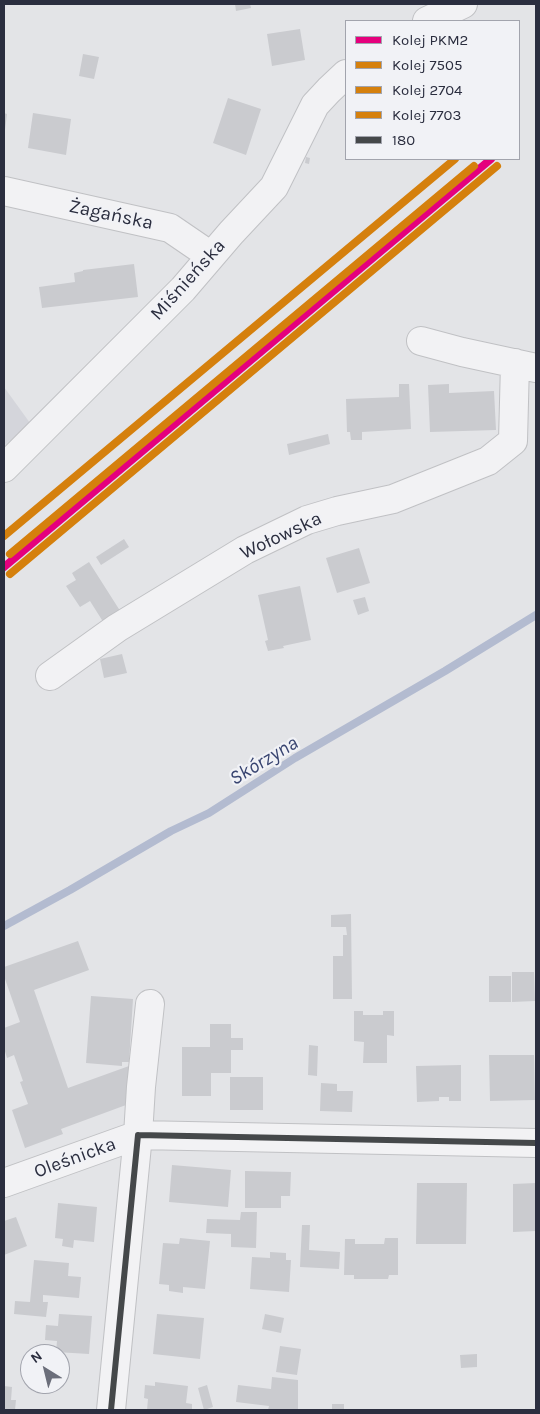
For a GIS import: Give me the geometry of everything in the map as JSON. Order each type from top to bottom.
[{"type":"street","points":[[429,20],[464,4]]},
{"type":"street","name":"Miśnieńska","points":[[4,468],[183,290],[211,256],[274,187],[315,105],[345,75]]},
{"type":"street","name":"Żagańska","points":[[4,191],[170,228],[211,256]]},
{"type":"street","name":"Wołowska","points":[[50,676],[117,628],[254,546],[307,520],[337,511],[392,499],[488,461],[513,441],[526,366],[421,341]]},
{"type":"street","points":[[110,1410],[150,1004]]},
{"type":"street","name":"Oleśnicka","points":[[4,1183],[138,1135],[536,1143]]},
{"type":"shaded area","points":[[4,387],[30,423],[4,446]]},
{"type":"building","points":[[235,4],[250,4],[251,8],[236,11]]},
{"type":"building","points":[[300,29],[305,60],[272,66],[267,34]]},
{"type":"building","points":[[83,54],[99,57],[94,79],[79,76]]},
{"type":"building","points":[[228,98],[261,109],[246,155],[213,143]]},
{"type":"building","points":[[4,113],[7,114],[5,130],[4,130]]},
{"type":"building","points":[[33,113],[71,119],[66,155],[28,148]]},
{"type":"building","points":[[306,157],[310,158],[309,164],[305,163]]},
{"type":"building","points":[[134,264],[138,297],[42,308],[39,287],[75,282],[74,273],[83,270]]},
{"type":"building","points":[[399,384],[409,384],[411,429],[362,432],[362,440],[351,440],[350,432],[347,432],[346,399],[399,397]]},
{"type":"building","points":[[449,384],[449,393],[494,391],[496,430],[430,432],[428,385]]},
{"type":"building","points":[[328,434],[330,444],[289,455],[287,444]]},
{"type":"building","points":[[124,539],[129,547],[101,565],[96,557]]},
{"type":"building","points":[[359,548],[370,583],[337,593],[326,558]]},
{"type":"building","points":[[89,562],[124,617],[107,628],[90,601],[80,607],[66,586],[76,580],[72,573]]},
{"type":"building","points":[[300,586],[311,640],[268,651],[265,641],[268,640],[258,595]]},
{"type":"building","points":[[365,597],[369,611],[358,615],[353,600]]},
{"type":"building","points":[[122,654],[127,673],[104,678],[100,659]]},
{"type":"building","points":[[351,914],[352,999],[333,999],[333,956],[343,956],[343,935],[347,935],[346,927],[331,927],[331,915]]},
{"type":"building","points":[[78,941],[89,970],[34,990],[68,1088],[129,1066],[126,1105],[61,1129],[63,1134],[25,1148],[12,1110],[28,1104],[20,1082],[23,1081],[14,1055],[7,1058],[4,1048],[4,1028],[20,1022],[4,976],[4,967]]},
{"type":"building","points":[[512,972],[534,972],[535,1001],[512,1002]]},
{"type":"building","points":[[489,976],[511,976],[511,1002],[489,1002]]},
{"type":"building","points":[[91,996],[133,999],[129,1062],[122,1062],[122,1066],[86,1063]]},
{"type":"building","points":[[354,1011],[363,1011],[363,1015],[383,1015],[383,1011],[394,1011],[394,1036],[387,1035],[387,1063],[363,1063],[364,1042],[354,1041]]},
{"type":"building","points":[[210,1024],[231,1024],[231,1038],[243,1038],[243,1050],[231,1050],[231,1073],[211,1073],[211,1096],[182,1096],[182,1047],[210,1047]]},
{"type":"building","points":[[309,1045],[318,1046],[317,1076],[308,1075]]},
{"type":"building","points":[[489,1055],[534,1055],[535,1100],[490,1101]]},
{"type":"building","points":[[461,1065],[461,1101],[449,1101],[449,1097],[439,1097],[439,1101],[417,1102],[416,1066]]},
{"type":"building","points":[[230,1077],[263,1077],[263,1110],[230,1110]]},
{"type":"building","points":[[321,1083],[337,1084],[337,1091],[353,1091],[352,1112],[320,1111]]},
{"type":"building","points":[[172,1165],[231,1170],[228,1207],[169,1202]]},
{"type":"building","points":[[245,1171],[291,1172],[290,1196],[281,1196],[281,1208],[245,1208]]},
{"type":"building","points":[[417,1183],[467,1183],[466,1244],[416,1244]]},
{"type":"building","points":[[536,1183],[536,1231],[513,1232],[513,1184]]},
{"type":"building","points":[[58,1203],[97,1207],[94,1242],[74,1240],[73,1248],[62,1246],[63,1239],[55,1238]]},
{"type":"building","points":[[241,1212],[257,1212],[256,1248],[231,1247],[231,1234],[206,1233],[207,1219],[240,1220]]},
{"type":"building","points":[[16,1217],[27,1246],[4,1255],[4,1221]]},
{"type":"building","points":[[302,1225],[310,1225],[309,1250],[340,1252],[339,1269],[300,1267]]},
{"type":"building","points":[[180,1238],[210,1241],[205,1289],[183,1287],[183,1293],[169,1291],[169,1285],[159,1284],[163,1243],[179,1244]]},
{"type":"building","points":[[385,1238],[398,1238],[398,1275],[389,1275],[388,1279],[354,1279],[354,1275],[344,1275],[345,1239],[355,1239],[355,1244],[384,1244]]},
{"type":"building","points":[[270,1252],[286,1253],[286,1260],[291,1260],[289,1292],[250,1289],[252,1257],[270,1258]]},
{"type":"building","points":[[34,1260],[69,1263],[68,1276],[81,1277],[79,1298],[43,1295],[43,1302],[48,1302],[46,1317],[14,1314],[15,1301],[30,1302]]},
{"type":"building","points":[[59,1314],[92,1316],[89,1354],[70,1353],[70,1344],[57,1344],[57,1341],[45,1340],[46,1325],[58,1326]]},
{"type":"building","points":[[157,1314],[204,1318],[200,1359],[153,1354]]},
{"type":"building","points":[[265,1314],[284,1318],[281,1333],[262,1329]]},
{"type":"building","points":[[280,1346],[301,1349],[297,1375],[276,1372]]},
{"type":"building","points":[[477,1354],[477,1367],[461,1368],[460,1355]]},
{"type":"building","points":[[272,1377],[298,1380],[298,1410],[268,1410],[269,1406],[236,1402],[238,1385],[271,1389]]},
{"type":"building","points":[[155,1382],[188,1386],[186,1403],[192,1404],[192,1410],[147,1410],[148,1399],[144,1398],[145,1385],[155,1386]]},
{"type":"building","points":[[207,1385],[213,1407],[204,1410],[198,1388]]},
{"type":"building","points":[[4,1386],[12,1387],[11,1400],[16,1400],[15,1410],[4,1410]]},
{"type":"building","points":[[332,1404],[344,1404],[344,1410],[332,1410]]},
{"type":"waterway","name":"Skórzyna","points":[[4,926],[171,831],[209,813],[295,758],[445,671],[536,615]]},
{"type":"rail line","name":"7703","points":[[4,536],[454,160]]},
{"type":"rail line","name":"PKM2","points":[[4,567],[490,160]]},
{"type":"rail line","name":"2704","points":[[10,554],[474,166]]},
{"type":"rail line","name":"7505","points":[[10,574],[497,166]]},
{"type":"transit line","name":"180","points":[[138,1135],[536,1143]]},
{"type":"transit line","name":"180","points":[[111,1410],[138,1135]]}]
